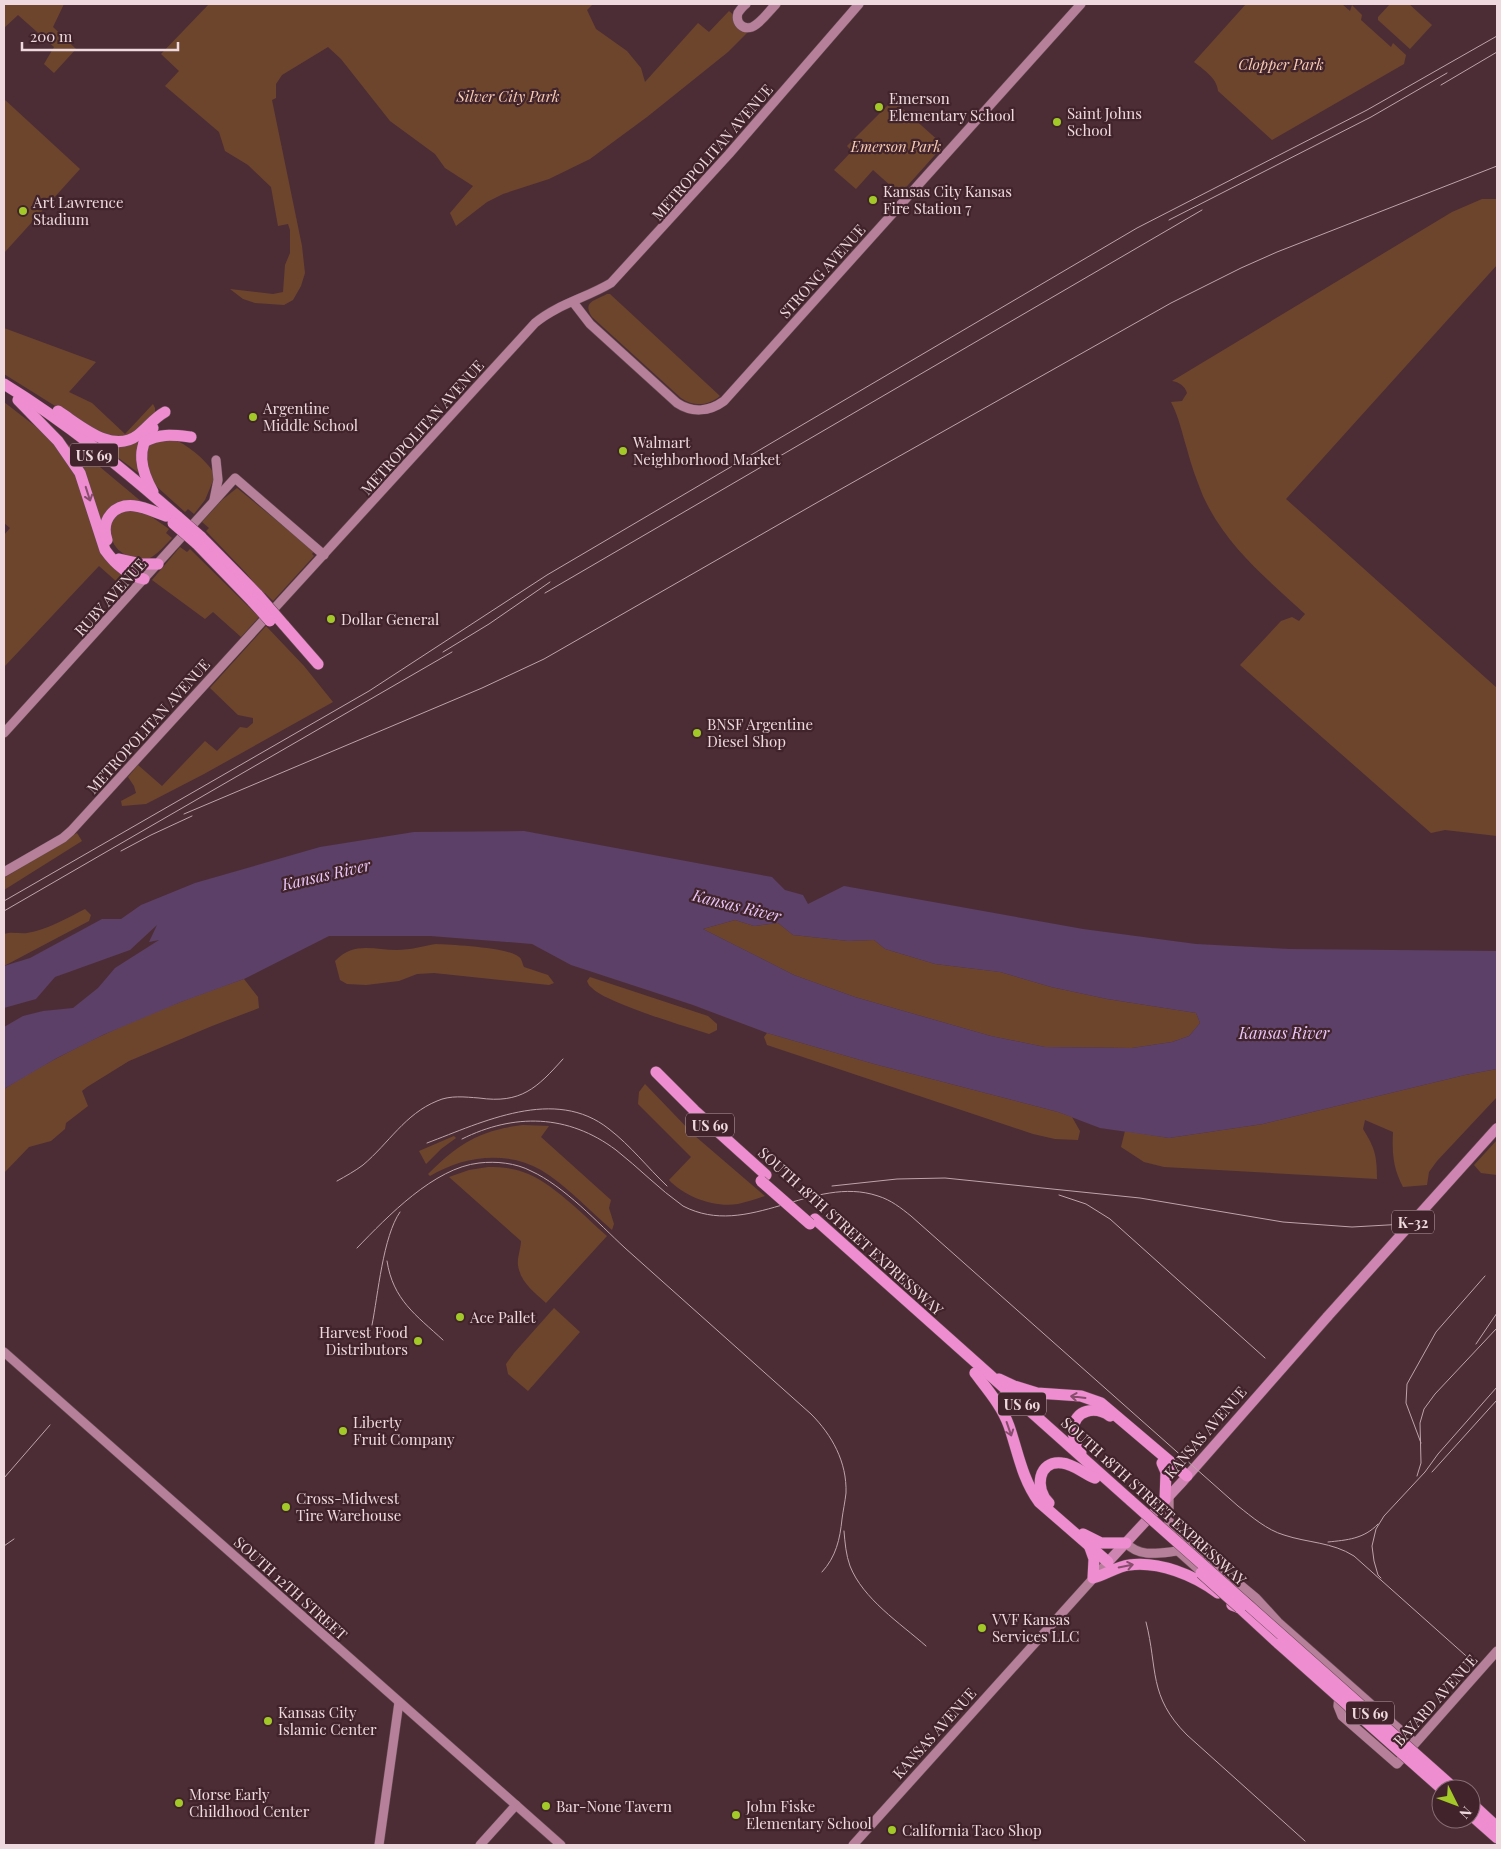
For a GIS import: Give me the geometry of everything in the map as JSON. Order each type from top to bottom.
[{"type":"highway","name":"US 69","points":[[6,388],[18,400],[93,454],[198,540],[255,598],[315,667]]},
{"type":"highway","name":"US 69","points":[[6,388],[50,414],[86,440],[156,498],[173,518]]},
{"type":"highway","points":[[6,388],[45,402],[95,434],[114,441],[124,441],[138,436],[156,417],[165,412],[148,434],[144,442],[141,459],[145,477],[156,498]]},
{"type":"highway","points":[[18,400],[58,441],[80,473],[105,550],[111,558],[133,576],[144,579]]},
{"type":"highway","points":[[144,442],[163,434],[191,437]]},
{"type":"highway","points":[[144,579],[113,552],[105,533],[109,516],[114,511],[126,506],[134,506],[173,518]]},
{"type":"highway","points":[[119,559],[142,564],[158,564]]},
{"type":"highway","name":"SOUTH 18TH STREET EXPRESSWAY","points":[[654,1075],[812,1222],[923,1321],[958,1351],[988,1373],[1084,1459],[1240,1608],[1431,1779]]},
{"type":"highway","name":"SOUTH 18TH STREET EXPRESSWAY","points":[[958,1351],[975,1372],[1094,1478],[1128,1503],[1444,1779]]},
{"type":"highway","points":[[975,1372],[1005,1417],[1024,1476],[1032,1492],[1039,1502],[1108,1562]]},
{"type":"highway","points":[[988,1373],[1024,1390],[1037,1393],[1081,1396],[1101,1403],[1185,1478]]},
{"type":"highway","points":[[1084,1459],[1076,1443],[1073,1429],[1078,1417],[1084,1412],[1095,1409],[1110,1415],[1162,1463],[1185,1478]]},
{"type":"highway","points":[[1094,1478],[1070,1465],[1056,1463],[1046,1468],[1042,1473],[1040,1486],[1046,1500],[1086,1536],[1101,1543],[1126,1543]]},
{"type":"highway","points":[[1162,1463],[1166,1472],[1167,1498]]},
{"type":"highway","points":[[1089,1545],[1094,1559],[1093,1578],[1129,1565],[1162,1567],[1179,1572],[1210,1587],[1231,1604],[1240,1608]]},
{"type":"highway","points":[[1481,1812],[1497,1827]]},
{"type":"highway","points":[[1481,1824],[1497,1838]]},
{"type":"main road","name":"KANSAS AVENUE","points":[[1108,1562],[1497,1128]]},
{"type":"street","points":[[746,4],[738,14],[739,24],[744,28],[750,28],[755,25],[776,4]]},
{"type":"street","name":"METROPOLITAN AVENUE","points":[[4,872],[71,831],[154,738],[536,323],[556,308],[588,296],[611,283],[729,154],[860,4]]},
{"type":"street","name":"STRONG AVENUE","points":[[573,302],[590,324],[677,402],[684,407],[697,410],[708,410],[716,406],[724,401],[1082,4]]},
{"type":"street","points":[[213,503],[218,480],[216,460]]},
{"type":"street","name":"RUBY AVENUE","points":[[4,732],[235,478],[324,555]]},
{"type":"street","name":"SOUTH 12TH STREET","points":[[4,1352],[561,1845]]},
{"type":"street","points":[[1167,1498],[1169,1523],[1174,1529],[1256,1598],[1278,1622],[1415,1743]]},
{"type":"street","name":"BAYARD AVENUE","points":[[1126,1543],[1136,1552],[1178,1551],[1339,1696],[1338,1706],[1342,1716],[1397,1764],[1497,1651]]},
{"type":"street","name":"KANSAS AVENUE","points":[[853,1845],[1108,1562]]},
{"type":"street","points":[[379,1845],[399,1702]]},
{"type":"street","points":[[480,1845],[516,1805]]},
{"type":"green space","points":[[4,4],[64,4],[53,27],[76,49],[54,73],[44,64],[54,47],[18,15],[4,28]]},
{"type":"green space","name":"Silver City Park","points":[[209,4],[593,4],[587,10],[596,29],[627,51],[641,68],[645,82],[698,23],[709,32],[729,11],[736,17],[735,25],[742,32],[748,32],[728,52],[647,117],[590,159],[549,179],[503,194],[487,202],[456,226],[450,213],[473,186],[445,168],[435,154],[390,121],[341,59],[328,47],[282,75],[276,84],[276,98],[272,100],[302,246],[305,273],[301,286],[293,300],[284,305],[255,303],[243,299],[230,289],[273,294],[283,292],[285,265],[290,253],[290,230],[288,224],[278,226],[271,187],[248,165],[225,151],[219,132],[165,86],[179,71],[161,54]]},
{"type":"green space","name":"Clopper Park","points":[[1246,4],[1342,4],[1350,11],[1352,5],[1362,15],[1361,20],[1391,47],[1393,43],[1406,55],[1404,64],[1272,140],[1218,91],[1213,78],[1194,62]]},
{"type":"green space","points":[[1390,4],[1409,4],[1432,25],[1410,49],[1378,20],[1378,17]]},
{"type":"green space","name":"Art Lawrence Stadium","points":[[4,99],[80,169],[4,253]]},
{"type":"green space","name":"Emerson Park","points":[[893,100],[941,143],[942,147],[900,194],[873,170],[856,189],[834,170],[852,151],[847,146]]},
{"type":"green space","points":[[1482,199],[1497,199],[1497,265],[1286,499],[1497,688],[1497,836],[1445,830],[1431,833],[1240,665],[1281,621],[1292,617],[1299,621],[1305,614],[1248,560],[1235,546],[1212,514],[1196,479],[1171,402],[1182,401],[1187,393],[1185,388],[1172,381],[1452,212]]},
{"type":"green space","points":[[610,294],[720,396],[711,402],[701,404],[691,403],[681,398],[592,317],[588,308],[589,305],[594,300]]},
{"type":"green space","points":[[4,328],[96,362],[69,392],[92,403],[125,434],[153,404],[155,413],[136,431],[125,437],[110,437],[100,434],[4,374]]},
{"type":"green space","points":[[4,402],[53,440],[73,467],[99,547],[128,577],[131,583],[126,590],[99,566],[4,667],[4,535],[10,528],[4,523]]},
{"type":"green space","points":[[142,435],[140,474],[89,436],[98,439]]},
{"type":"green space","points":[[175,440],[198,455],[215,476],[205,500],[194,514],[188,509],[185,512],[155,485],[147,472],[147,450],[149,446],[152,443]]},
{"type":"green space","points":[[63,441],[100,467],[143,503],[130,503],[102,527]]},
{"type":"green space","points":[[237,488],[314,551],[312,554],[314,556],[273,601],[265,593],[263,594],[206,531],[209,528],[202,522],[222,500]]},
{"type":"green space","points":[[129,510],[149,515],[169,529],[166,533],[172,538],[147,560],[130,557],[120,551],[112,538],[109,526],[118,513]]},
{"type":"green space","points":[[180,547],[187,552],[190,549],[259,617],[241,637],[213,612],[205,619],[152,580]]},
{"type":"green space","points":[[266,626],[304,666],[333,702],[146,804],[122,806],[121,801],[136,793],[128,777],[138,765],[162,786],[205,741],[217,751],[240,727],[247,728],[253,723],[253,718],[238,715],[210,688]]},
{"type":"green space","points":[[77,833],[82,841],[4,890],[4,878]]},
{"type":"green space","points":[[85,909],[91,915],[89,921],[4,966],[4,934],[27,933],[42,929]]},
{"type":"green space","points":[[735,920],[754,926],[778,923],[793,935],[848,941],[874,940],[885,949],[935,964],[1000,972],[1051,987],[1107,999],[1196,1013],[1200,1023],[1189,1036],[1172,1042],[1132,1048],[1045,1047],[991,1036],[855,997],[794,975],[703,929]]},
{"type":"green space","points":[[436,944],[479,947],[513,954],[520,958],[524,967],[548,975],[554,983],[549,985],[434,973],[417,974],[399,981],[366,985],[347,984],[340,980],[335,961],[349,951],[364,948],[402,950]]},
{"type":"green space","points":[[590,977],[708,1016],[717,1024],[717,1030],[709,1034],[628,1007],[590,987],[587,981]]},
{"type":"green space","points":[[244,979],[258,997],[259,1008],[129,1061],[87,1087],[82,1091],[88,1106],[66,1123],[65,1129],[51,1141],[29,1147],[4,1173],[4,1089],[61,1056],[121,1027],[182,1001]]},
{"type":"green space","points":[[767,1033],[874,1064],[1058,1112],[1072,1117],[1080,1131],[1078,1140],[1055,1139],[1033,1134],[767,1045],[764,1037]]},
{"type":"green space","points":[[1497,1069],[1497,1097],[1437,1161],[1429,1172],[1427,1185],[1403,1187],[1394,1160],[1393,1132],[1365,1120],[1363,1129],[1374,1152],[1377,1179],[1164,1167],[1144,1162],[1121,1147],[1125,1131],[1169,1138],[1263,1124]]},
{"type":"green space","points":[[645,1084],[695,1136],[765,1196],[738,1204],[710,1203],[683,1191],[669,1180],[691,1157],[638,1104],[639,1092]]},
{"type":"green space","points":[[523,1125],[549,1126],[541,1137],[611,1200],[609,1208],[614,1224],[612,1230],[560,1183],[528,1164],[514,1160],[485,1158],[456,1164],[430,1176],[428,1174],[449,1154],[471,1140],[494,1131]]},
{"type":"green space","points":[[454,1136],[456,1138],[441,1149],[426,1164],[419,1151]]},
{"type":"green space","points":[[1497,1140],[1497,1175],[1481,1173],[1474,1165]]},
{"type":"green space","points":[[488,1167],[523,1172],[545,1183],[607,1236],[546,1303],[529,1287],[519,1271],[518,1262],[521,1241],[449,1177],[469,1170]]},
{"type":"green space","points":[[554,1308],[580,1332],[528,1391],[508,1374],[506,1364]]},
{"type":"water","name":"Kansas River","points":[[524,831],[772,877],[785,890],[803,895],[808,904],[844,886],[1083,929],[1196,944],[1289,949],[1497,951],[1497,1069],[1263,1124],[1169,1138],[1100,1128],[1058,1112],[874,1064],[767,1033],[693,1005],[571,965],[532,944],[430,936],[329,936],[244,979],[181,1002],[103,1035],[57,1058],[4,1089],[4,1027],[23,1016],[43,1011],[73,1008],[98,988],[115,968],[159,940],[149,942],[157,925],[130,950],[55,977],[36,999],[4,1008],[4,966],[30,958],[102,919],[121,919],[141,905],[195,883],[320,847],[414,832]],"holes":[[[735,920],[754,926],[778,923],[793,935],[848,941],[874,940],[885,949],[935,964],[1000,972],[1051,987],[1107,999],[1196,1013],[1200,1023],[1189,1036],[1172,1042],[1132,1048],[1045,1047],[991,1036],[855,997],[794,975],[703,929]]]},
{"type":"railway","points":[[4,901],[369,691],[547,575],[1137,228],[1367,110],[1497,36]]},
{"type":"railway","points":[[1441,85],[1497,52]]},
{"type":"railway","points":[[1169,220],[1371,117],[1447,73]]},
{"type":"railway","points":[[184,814],[482,688],[544,659],[1171,303],[1241,268],[1277,252],[1497,166]]},
{"type":"railway","points":[[545,593],[1202,210]]},
{"type":"railway","points":[[443,652],[489,624],[550,582]]},
{"type":"railway","points":[[4,911],[452,652]]},
{"type":"railway","points":[[121,851],[192,816]]},
{"type":"railway","points":[[337,1181],[363,1165],[406,1121],[426,1107],[442,1099],[452,1097],[506,1099],[517,1096],[536,1086],[563,1059]]},
{"type":"railway","points":[[427,1143],[471,1126],[519,1112],[542,1109],[566,1110],[588,1116],[609,1129],[632,1149],[667,1186]]},
{"type":"railway","points":[[462,1139],[501,1125],[521,1122],[540,1121],[579,1129],[598,1138],[616,1150],[683,1206],[707,1214],[732,1216],[756,1212],[829,1193],[854,1192],[878,1196],[887,1200],[911,1216],[1238,1506],[1266,1527],[1278,1533],[1337,1548],[1354,1556],[1474,1663]]},
{"type":"railway","points":[[357,1248],[397,1208],[413,1195],[445,1174],[462,1167],[486,1162],[512,1164],[525,1168],[556,1186],[811,1414],[832,1440],[844,1471],[846,1493],[840,1534],[831,1560],[822,1572]]},
{"type":"railway","points":[[832,1186],[897,1179],[945,1178],[1140,1198],[1283,1222],[1352,1227],[1423,1223]]},
{"type":"railway","points":[[1059,1195],[1086,1204],[1110,1219],[1265,1358]]},
{"type":"railway","points":[[372,1325],[385,1250],[394,1223],[400,1212]]},
{"type":"railway","points":[[387,1261],[390,1275],[400,1297],[443,1340]]},
{"type":"railway","points":[[1421,1443],[1406,1403],[1407,1384],[1436,1332],[1485,1276]]},
{"type":"railway","points":[[1476,1344],[1497,1313]]},
{"type":"railway","points":[[1417,1476],[1421,1463],[1420,1423],[1424,1409],[1435,1394],[1497,1328]]},
{"type":"railway","points":[[1381,1578],[1378,1575],[1374,1561],[1372,1546],[1376,1529],[1384,1516],[1425,1472],[1438,1454],[1497,1387]]},
{"type":"railway","points":[[1432,1472],[1497,1400]]},
{"type":"railway","points":[[4,1478],[50,1425]]},
{"type":"railway","points":[[1328,1542],[1361,1536],[1378,1524]]},
{"type":"railway","points":[[844,1531],[850,1566],[856,1578],[883,1610],[926,1646]]},
{"type":"railway","points":[[4,1546],[14,1539]]},
{"type":"railway","points":[[1146,1622],[1156,1682],[1166,1708],[1175,1721],[1187,1735],[1305,1841]]},
{"type":"place","name":"Emerson Elementary School","points":[[879,107]]},
{"type":"place","name":"Saint Johns School","points":[[1057,122]]},
{"type":"place","name":"Kansas City Kansas Fire Station 7","points":[[873,200]]},
{"type":"place","name":"Art Lawrence Stadium","points":[[23,211]]},
{"type":"place","name":"Argentine Middle School","points":[[253,417]]},
{"type":"place","name":"Walmart Neighborhood Market","points":[[623,451]]},
{"type":"place","name":"Dollar General","points":[[331,619]]},
{"type":"place","name":"BNSF Argentine Diesel Shop","points":[[697,733]]},
{"type":"place","name":"Ace Pallet","points":[[460,1317]]},
{"type":"place","name":"Harvest Food Distributors","points":[[418,1341]]},
{"type":"place","name":"Liberty Fruit Company","points":[[343,1431]]},
{"type":"place","name":"Cross-Midwest Tire Warehouse","points":[[286,1507]]},
{"type":"place","name":"VVF Kansas Services LLC","points":[[982,1628]]},
{"type":"place","name":"Kansas City Islamic Center","points":[[268,1721]]},
{"type":"place","name":"Morse Early Childhood Center","points":[[179,1803]]},
{"type":"place","name":"Bar-None Tavern","points":[[546,1806]]},
{"type":"place","name":"John Fiske Elementary School","points":[[736,1815]]},
{"type":"place","name":"California Taco Shop","points":[[892,1830]]}]
